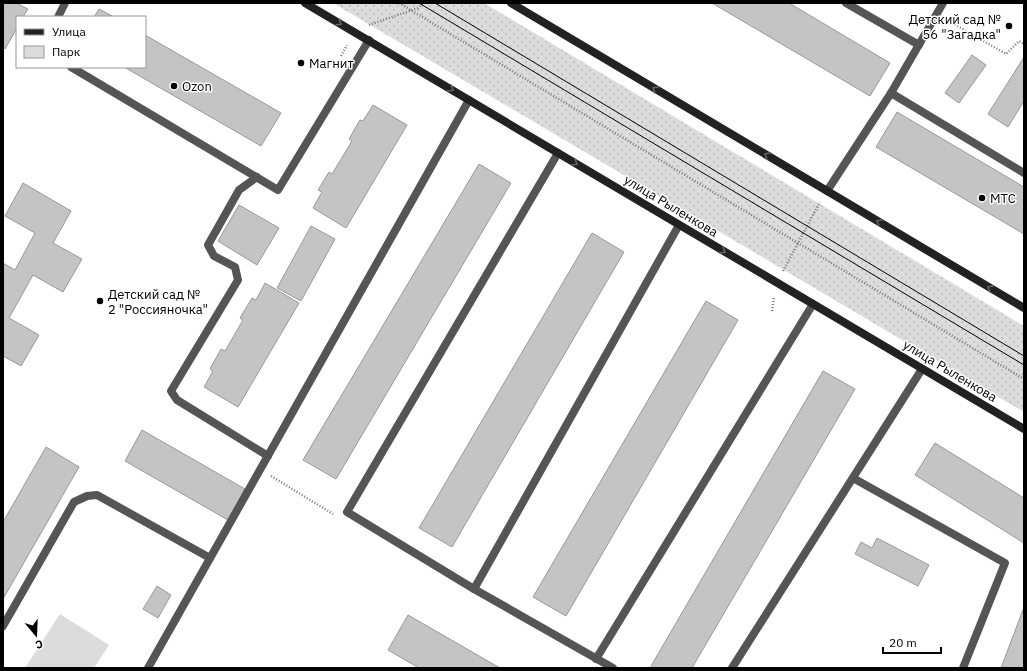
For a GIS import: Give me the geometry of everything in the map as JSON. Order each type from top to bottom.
[{"type":"main road","name":"улица Рыленкова","points":[[305,3],[1024,429]]},
{"type":"main road","points":[[512,3],[1024,308]]},
{"type":"lane","points":[[58,16],[65,3]]},
{"type":"lane","points":[[846,3],[919,45]]},
{"type":"lane","points":[[827,191],[892,93],[943,3]]},
{"type":"lane","points":[[73,68],[278,190],[369,40]]},
{"type":"lane","points":[[892,93],[1024,173]]},
{"type":"lane","points":[[148,668],[469,100]]},
{"type":"lane","points":[[558,153],[347,512],[474,589],[613,668]]},
{"type":"lane","points":[[257,177],[239,190],[208,245],[214,256],[235,267],[238,280],[171,391],[177,400],[268,456]]},
{"type":"lane","points":[[474,589],[679,225]]},
{"type":"lane","points":[[596,659],[813,304]]},
{"type":"lane","points":[[732,668],[922,369]]},
{"type":"lane","points":[[853,478],[1005,563],[963,668]]},
{"type":"lane","points":[[3,626],[74,502],[87,496],[97,495],[210,558]]},
{"type":"path","points":[[399,3],[1024,379]]},
{"type":"path","points":[[341,56],[357,29],[418,8],[423,3]]},
{"type":"path","points":[[936,14],[1006,54],[1019,41],[1024,44]]},
{"type":"path","points":[[772,311],[777,282],[827,191]]},
{"type":"green space","points":[[333,3],[484,3],[1024,326],[1024,412]]},
{"type":"green space","points":[[60,614],[109,645],[94,668],[25,668]]},
{"type":"building","points":[[3,3],[16,3],[28,9],[24,16],[16,16],[16,30],[5,49],[3,47]]},
{"type":"building","points":[[712,3],[789,3],[890,63],[870,96]]},
{"type":"building","points":[[99,9],[112,16],[95,16]]},
{"type":"building","points":[[146,36],[281,113],[261,146],[126,68],[146,68]]},
{"type":"building","points":[[972,55],[986,65],[959,103],[945,93]]},
{"type":"building","points":[[1024,57],[1024,101],[1008,127],[988,114]]},
{"type":"building","points":[[373,105],[407,125],[346,228],[313,208],[322,192],[318,190],[329,172],[332,174],[352,141],[349,139],[360,120],[363,121]]},
{"type":"building","points":[[897,112],[1024,187],[1024,234],[876,147]]},
{"type":"building","points":[[479,164],[511,183],[336,479],[303,460]]},
{"type":"building","points":[[23,183],[71,211],[53,243],[82,259],[63,292],[33,275],[9,318],[39,335],[21,366],[3,356],[3,263],[15,270],[35,233],[5,216]]},
{"type":"building","points":[[239,205],[279,228],[257,265],[218,241]]},
{"type":"building","points":[[311,226],[335,239],[301,301],[277,288]]},
{"type":"building","points":[[592,233],[624,252],[452,547],[419,528]]},
{"type":"building","points":[[265,283],[299,303],[238,407],[204,387],[213,371],[210,369],[221,349],[225,351],[243,320],[240,318],[252,298],[256,300]]},
{"type":"building","points":[[706,301],[738,320],[566,616],[533,597]]},
{"type":"building","points":[[823,371],[855,389],[692,668],[653,668],[651,666]]},
{"type":"building","points":[[142,430],[245,489],[228,520],[125,461]]},
{"type":"building","points":[[935,443],[1024,498],[1024,543],[915,475]]},
{"type":"building","points":[[46,447],[79,467],[3,599],[3,522]]},
{"type":"building","points":[[877,538],[929,565],[918,586],[855,554],[861,542],[872,548]]},
{"type":"building","points":[[157,586],[171,595],[158,618],[143,609]]},
{"type":"building","points":[[1024,607],[1024,668],[1001,668]]},
{"type":"building","points":[[408,615],[500,668],[419,668],[388,650]]},
{"type":"tram line","points":[[419,3],[1024,365]]},
{"type":"tram line","points":[[435,3],[1024,356]]},
{"type":"place","name":"Детский сад № 56 \"Загадка\"","points":[[1009,26]]},
{"type":"place","name":"Магнит","points":[[301,63]]},
{"type":"place","name":"Ozon","points":[[174,86]]},
{"type":"place","name":"МТС","points":[[982,198]]},
{"type":"place","name":"Детский сад № 2 \"Россияночка\"","points":[[100,301]]}]
